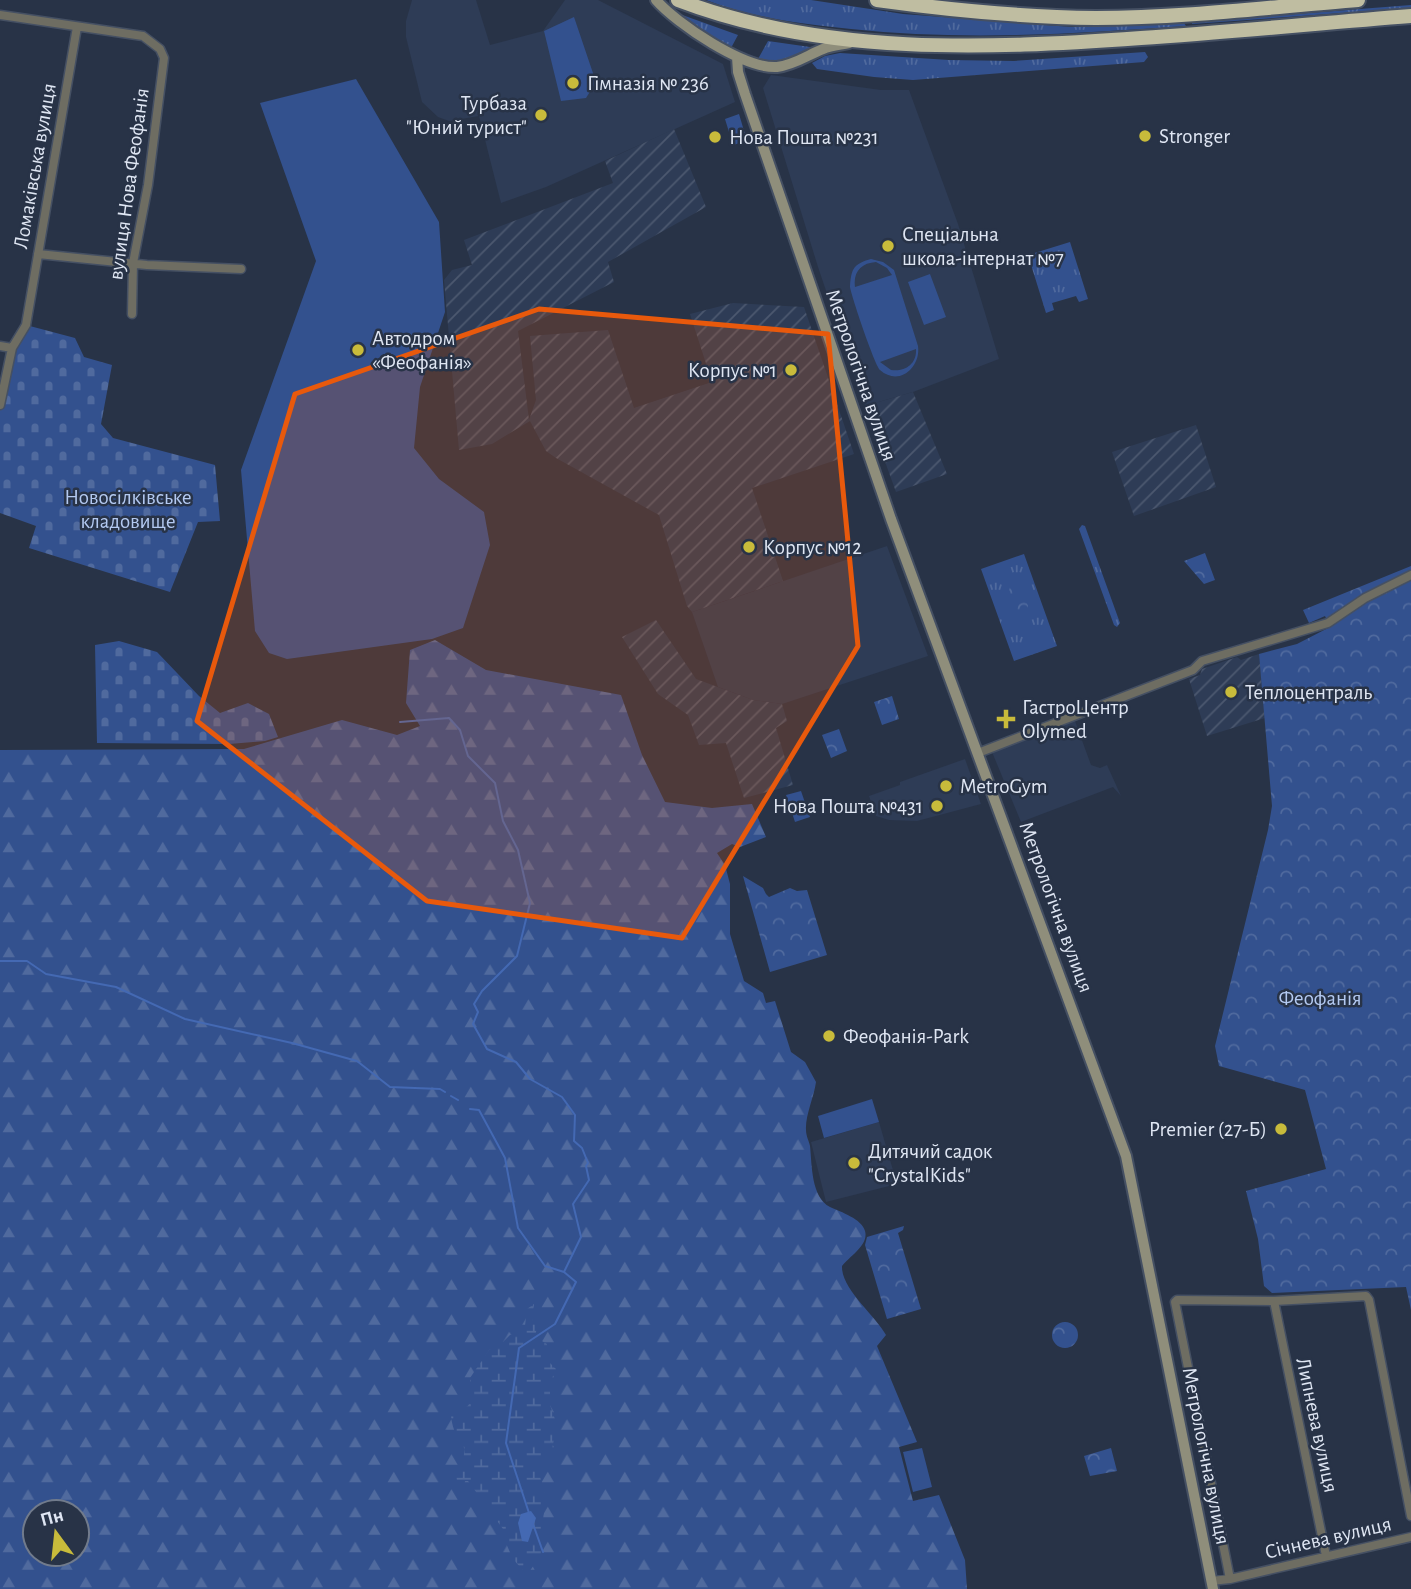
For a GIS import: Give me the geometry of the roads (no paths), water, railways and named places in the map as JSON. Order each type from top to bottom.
[{"type":"highway","points":[[678,0],[713,13],[771,28],[862,40],[984,46],[1072,43],[1411,16]]},
{"type":"highway","points":[[877,0],[1095,18],[1358,0]]},
{"type":"street","points":[[656,0],[676,19],[737,57],[755,64],[777,67],[831,47],[862,40]]},
{"type":"street","points":[[0,15],[77,27]]},
{"type":"street","name":"вулиця Нова Феофанія","points":[[77,27],[143,36],[160,49],[163,58],[148,184],[133,262],[132,314]]},
{"type":"street","name":"Ломаківська вулиця","points":[[0,405],[12,348],[26,325],[77,27]]},
{"type":"street","name":"Метрологічна вулиця","points":[[737,57],[740,80],[843,385],[1126,1156],[1212,1585]]},
{"type":"street","points":[[38,254],[241,269]]},
{"type":"street","points":[[0,346],[12,348]]},
{"type":"street","points":[[978,753],[1193,670],[1202,661],[1328,623],[1365,598],[1411,575]]},
{"type":"street","points":[[1230,1579],[1175,1302],[1177,1300],[1274,1301],[1364,1295],[1370,1300],[1411,1516]]},
{"type":"street","name":"Липнева вулиця","points":[[1274,1301],[1326,1556]]},
{"type":"street","name":"Січнева вулиця","points":[[1212,1585],[1411,1536]]},
{"type":"waterway","points":[[400,722],[449,718],[460,730],[468,756],[495,783],[503,821],[518,850],[530,903],[517,956],[482,991],[474,1004],[478,1012],[473,1024],[487,1049],[516,1062],[530,1079],[562,1097],[575,1115],[574,1141],[582,1148],[588,1163],[586,1166],[589,1180],[573,1204],[581,1237],[564,1272],[576,1282],[555,1324],[519,1348],[506,1443],[529,1513]]},
{"type":"waterway","points":[[0,961],[27,961],[46,974],[116,987],[185,1019],[357,1061],[390,1087],[440,1089],[445,1092]]},
{"type":"waterway","points":[[451,1096],[458,1100]]},
{"type":"waterway","points":[[470,1109],[479,1110],[505,1158],[518,1228],[545,1266],[564,1272]]},
{"type":"waterway","points":[[533,1524],[543,1552]]},
{"type":"place","name":"Гімназія № 236","points":[[573,83]]},
{"type":"place","name":"Турбаза \"Юний турист\"","points":[[541,115]]},
{"type":"place","name":"Stronger","points":[[1145,136]]},
{"type":"place","name":"Нова Пошта №231","points":[[715,137]]},
{"type":"place","name":"Спеціальна школа-інтернат №7","points":[[888,246]]},
{"type":"place","name":"Автодром «Феофанія»","points":[[358,350]]},
{"type":"place","name":"Корпус №1","points":[[791,370]]},
{"type":"place","name":"Корпус №12","points":[[749,547]]},
{"type":"place","name":"Теплоцентраль","points":[[1231,692]]},
{"type":"place","name":"ГастроЦентр Olymed","points":[[1006,719]]},
{"type":"place","name":"MetroGym","points":[[946,786]]},
{"type":"place","name":"Нова Пошта №431","points":[[937,806]]},
{"type":"place","name":"Феофанія-Park","points":[[829,1036]]},
{"type":"place","name":"Premier (27-Б)","points":[[1281,1129]]},
{"type":"place","name":"Дитячий садок \"CrystalKids\"","points":[[854,1163]]},
{"type":"park label","name":"Новосілківське кладовище","points":[[128,509]]},
{"type":"park label","name":"Феофанія","points":[[1320,998]]}]
